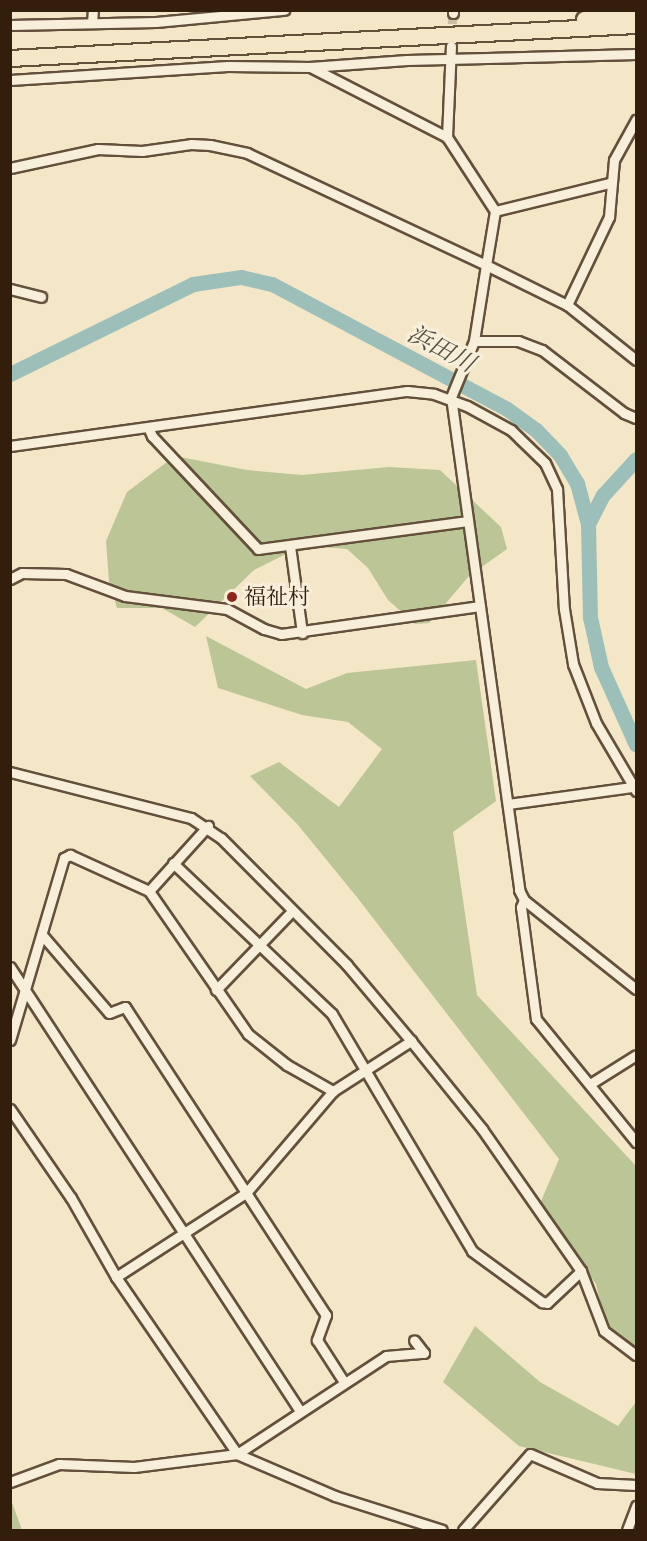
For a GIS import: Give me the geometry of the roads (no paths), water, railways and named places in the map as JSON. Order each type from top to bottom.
[{"type":"highway","points":[[449,41],[636,12]]},
{"type":"highway","points":[[10,58],[449,41],[636,25]]},
{"type":"street","points":[[92,23],[93,10]]},
{"type":"street","points":[[10,25],[156,22],[284,10]]},
{"type":"street","points":[[447,137],[449,41]]},
{"type":"street","points":[[10,80],[228,66],[310,67],[450,59],[636,54]]},
{"type":"street","points":[[310,67],[447,137],[495,211],[474,342],[467,365],[451,400],[508,804],[524,900],[521,907],[536,1019],[636,1142]]},
{"type":"street","points":[[567,304],[609,218],[609,183],[614,160],[636,120]]},
{"type":"street","points":[[10,168],[98,149],[142,151],[191,144],[210,145],[246,153],[567,304],[636,360]]},
{"type":"street","points":[[495,211],[609,183]]},
{"type":"street","points":[[10,289],[41,297]]},
{"type":"street","points":[[474,342],[518,341],[542,350],[624,413],[636,418]]},
{"type":"street","points":[[10,446],[407,391],[434,394],[467,406],[524,439],[545,463],[557,489],[564,609],[573,664],[596,723],[634,789],[508,804]]},
{"type":"street","points":[[148,427],[152,436],[258,549],[467,521]]},
{"type":"street","points":[[291,546],[302,633]]},
{"type":"street","points":[[10,579],[22,573],[66,574],[125,596],[226,609],[264,629],[302,633],[480,606]]},
{"type":"street","points":[[10,772],[191,818],[208,826],[347,965],[411,1041],[482,1129],[581,1270],[604,1331],[636,1355]]},
{"type":"street","points":[[149,891],[208,826]]},
{"type":"street","points":[[10,1040],[43,936],[64,858],[70,855],[149,891],[216,990],[249,1034],[287,1065],[333,1091]]},
{"type":"street","points":[[173,863],[261,944],[332,1014],[364,1072],[472,1251],[542,1302],[547,1303],[581,1270]]},
{"type":"street","points":[[524,900],[636,989]]},
{"type":"street","points":[[216,990],[291,911]]},
{"type":"street","points":[[43,936],[109,1013],[125,1007],[326,1315],[317,1340],[344,1382]]},
{"type":"street","points":[[10,968],[182,1235],[300,1412]]},
{"type":"street","points":[[116,1277],[246,1193],[333,1091],[411,1041]]},
{"type":"street","points":[[590,1084],[636,1055]]},
{"type":"street","points":[[10,1109],[71,1198],[116,1277],[237,1454],[335,1496],[442,1530]]},
{"type":"street","points":[[10,1482],[59,1464],[134,1467],[237,1454],[386,1356],[424,1353],[414,1340]]},
{"type":"street","points":[[463,1530],[530,1454],[597,1483],[636,1485]]},
{"type":"street","points":[[627,1530],[636,1506]]},
{"type":"waterway","name":"浜田川","points":[[10,374],[193,284],[241,277],[272,284],[507,409],[536,430],[560,455],[577,483],[588,524],[590,617],[601,667],[636,745]]},
{"type":"waterway","points":[[588,524],[603,495],[636,459]]},
{"type":"tunnel","points":[[451,37],[453,13]]},
{"type":"place","name":"福祉村","points":[[232,597]]}]
